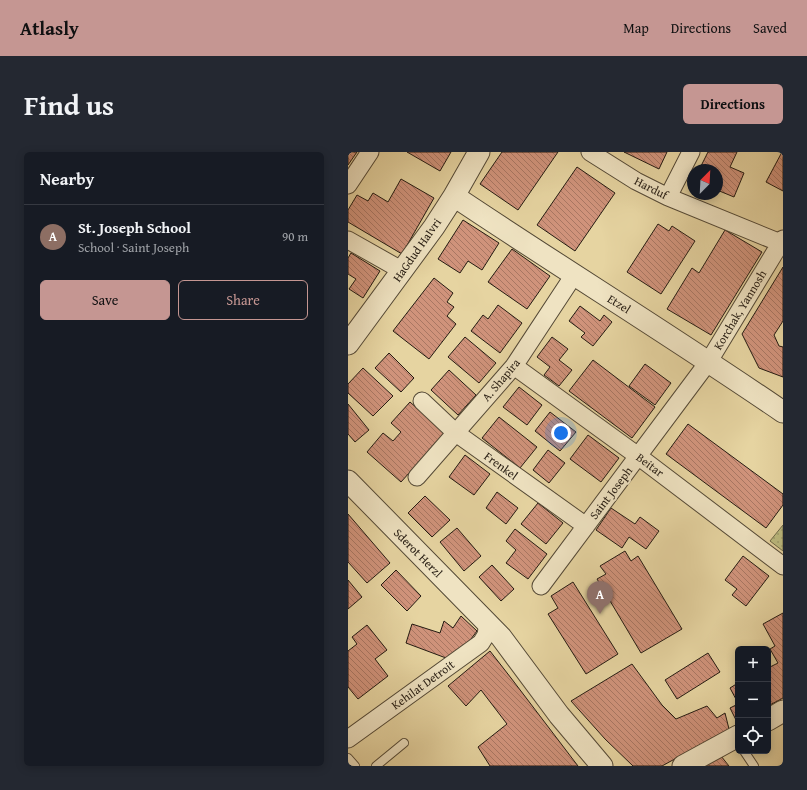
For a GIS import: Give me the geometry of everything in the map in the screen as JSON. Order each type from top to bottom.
[{"type":"street","points":[[348,185],[370,152]]},
{"type":"street","points":[[461,201],[479,152]]},
{"type":"street","name":"Harduf","points":[[590,152],[636,181],[668,197],[782,242]]},
{"type":"street","points":[[668,197],[691,152]]},
{"type":"street","name":"HaGdud HaIvri","points":[[348,344],[434,227],[460,210],[461,201]]},
{"type":"street","name":"Etzel","points":[[461,201],[709,361],[783,412]]},
{"type":"street","points":[[348,240],[403,271]]},
{"type":"street","name":"Korchak, Yannosh","points":[[709,361],[782,242]]},
{"type":"street","name":"A. Shapira","points":[[417,477],[514,366],[574,275]]},
{"type":"street","name":"Saint Joseph","points":[[541,586],[709,361]]},
{"type":"street","name":"Beitar","points":[[514,366],[638,456],[783,566]]},
{"type":"street","name":"Frenkel","points":[[422,400],[456,433],[586,526]]},
{"type":"street","name":"Sderot Herzl","points":[[348,481],[488,623],[509,647],[559,715],[602,766]]},
{"type":"street","name":"Kehilat Detroit","points":[[348,738],[481,643],[486,635],[488,623]]},
{"type":"street","points":[[771,718],[783,711]]},
{"type":"street","points":[[683,766],[735,743]]},
{"type":"lane","name":"Sderot Herzl","points":[[488,623],[497,641],[553,720],[592,766]]},
{"type":"lane","points":[[376,766],[404,743]]},
{"type":"lane","points":[[747,754],[754,766]]},
{"type":"lane","points":[[348,758],[355,766]]},
{"type":"shaded area","points":[[783,525],[783,551],[770,541]]},
{"type":"building","points":[[348,152],[357,152],[348,165]]},
{"type":"building","points":[[407,152],[451,152],[440,171]]},
{"type":"building","points":[[502,152],[558,152],[518,210],[480,184]]},
{"type":"building","points":[[624,152],[667,152],[659,169]]},
{"type":"building","points":[[708,152],[737,152],[730,167],[744,173],[734,197],[723,192],[723,164],[702,164]]},
{"type":"building","points":[[783,152],[783,191],[766,182]]},
{"type":"building","points":[[577,167],[615,193],[575,251],[537,225]]},
{"type":"building","points":[[401,179],[434,198],[402,254],[348,222],[348,210],[357,195],[368,201],[373,193],[388,202]]},
{"type":"building","points":[[463,220],[499,243],[482,270],[468,261],[460,273],[438,259]]},
{"type":"building","points":[[658,224],[669,231],[672,226],[695,241],[661,294],[627,272]]},
{"type":"building","points":[[725,230],[762,252],[711,335],[667,309],[692,268],[699,273]]},
{"type":"building","points":[[512,249],[550,276],[527,309],[488,282]]},
{"type":"building","points":[[351,253],[380,271],[363,298],[349,289],[356,279],[348,274],[348,258]]},
{"type":"building","points":[[783,267],[783,321],[774,335],[779,346],[783,347],[783,377],[759,368],[742,334]]},
{"type":"building","points":[[434,278],[453,293],[447,302],[454,307],[447,316],[456,324],[429,359],[393,331]]},
{"type":"building","points":[[498,305],[522,323],[500,353],[471,331],[483,315],[488,319]]},
{"type":"building","points":[[580,306],[600,321],[604,315],[612,322],[593,346],[581,337],[585,333],[569,321]]},
{"type":"building","points":[[465,337],[496,363],[479,383],[448,357]]},
{"type":"building","points":[[552,337],[568,349],[559,360],[572,370],[559,386],[544,375],[550,367],[537,357]]},
{"type":"building","points":[[389,353],[414,378],[401,392],[375,368]]},
{"type":"building","points":[[593,360],[655,407],[632,438],[569,391]]},
{"type":"building","points":[[645,364],[671,383],[655,405],[629,386]]},
{"type":"building","points":[[363,368],[393,396],[373,416],[348,393],[348,384]]},
{"type":"building","points":[[449,370],[476,395],[458,415],[431,390]]},
{"type":"building","points":[[519,387],[542,405],[527,425],[503,407]]},
{"type":"building","points":[[410,402],[445,433],[401,482],[367,452],[383,433],[393,441],[401,432],[391,423]]},
{"type":"building","points":[[348,404],[369,430],[355,442],[348,434]]},
{"type":"building","points":[[550,412],[576,432],[560,451],[535,431]]},
{"type":"building","points":[[499,417],[537,447],[520,468],[482,438]]},
{"type":"building","points":[[688,424],[783,494],[783,505],[766,528],[666,454]]},
{"type":"building","points":[[588,435],[619,458],[601,482],[570,459]]},
{"type":"building","points":[[548,450],[565,463],[549,483],[533,470]]},
{"type":"building","points":[[465,455],[490,474],[474,495],[449,477]]},
{"type":"building","points":[[497,492],[518,508],[506,524],[486,508]]},
{"type":"building","points":[[425,496],[450,520],[432,537],[408,513]]},
{"type":"building","points":[[538,503],[563,523],[546,544],[521,524]]},
{"type":"building","points":[[611,508],[635,524],[640,517],[659,531],[646,549],[629,537],[622,548],[596,530]]},
{"type":"building","points":[[348,514],[390,563],[367,583],[348,562]]},
{"type":"building","points":[[457,528],[481,556],[464,571],[440,542]]},
{"type":"building","points":[[515,529],[547,554],[528,579],[506,563],[516,550],[506,541]]},
{"type":"building","points":[[625,551],[631,561],[638,556],[682,629],[641,653],[597,579],[606,574],[600,566]]},
{"type":"building","points":[[743,556],[769,576],[746,606],[732,595],[737,589],[725,580]]},
{"type":"building","points":[[492,565],[514,589],[501,601],[479,577]]},
{"type":"building","points":[[396,570],[421,596],[407,611],[381,585]]},
{"type":"building","points":[[348,580],[362,597],[348,609]]},
{"type":"building","points":[[573,582],[618,654],[586,674],[548,614],[558,608],[551,596]]},
{"type":"building","points":[[783,613],[783,698],[771,704],[771,666],[778,663],[771,651],[771,648],[775,646],[763,624]]},
{"type":"building","points":[[461,616],[477,631],[468,643],[446,658],[406,643],[412,624],[440,633],[444,621],[453,628]]},
{"type":"building","points":[[367,625],[387,650],[375,659],[388,676],[358,699],[348,687],[348,651],[357,644],[352,637]]},
{"type":"building","points":[[490,651],[578,766],[490,766],[478,747],[507,724],[481,690],[466,706],[448,686]]},
{"type":"building","points":[[708,653],[720,672],[677,699],[665,680]]},
{"type":"building","points":[[632,664],[662,705],[676,719],[707,706],[717,718],[725,713],[729,729],[662,766],[633,766],[605,739],[571,701]]},
{"type":"building","points":[[735,685],[735,697],[730,688]]},
{"type":"building","points":[[735,706],[735,718],[730,708]]},
{"type":"building","points":[[721,756],[729,766],[702,766]]},
{"type":"place","name":"St. Joseph School","points":[[600,614]]}]
